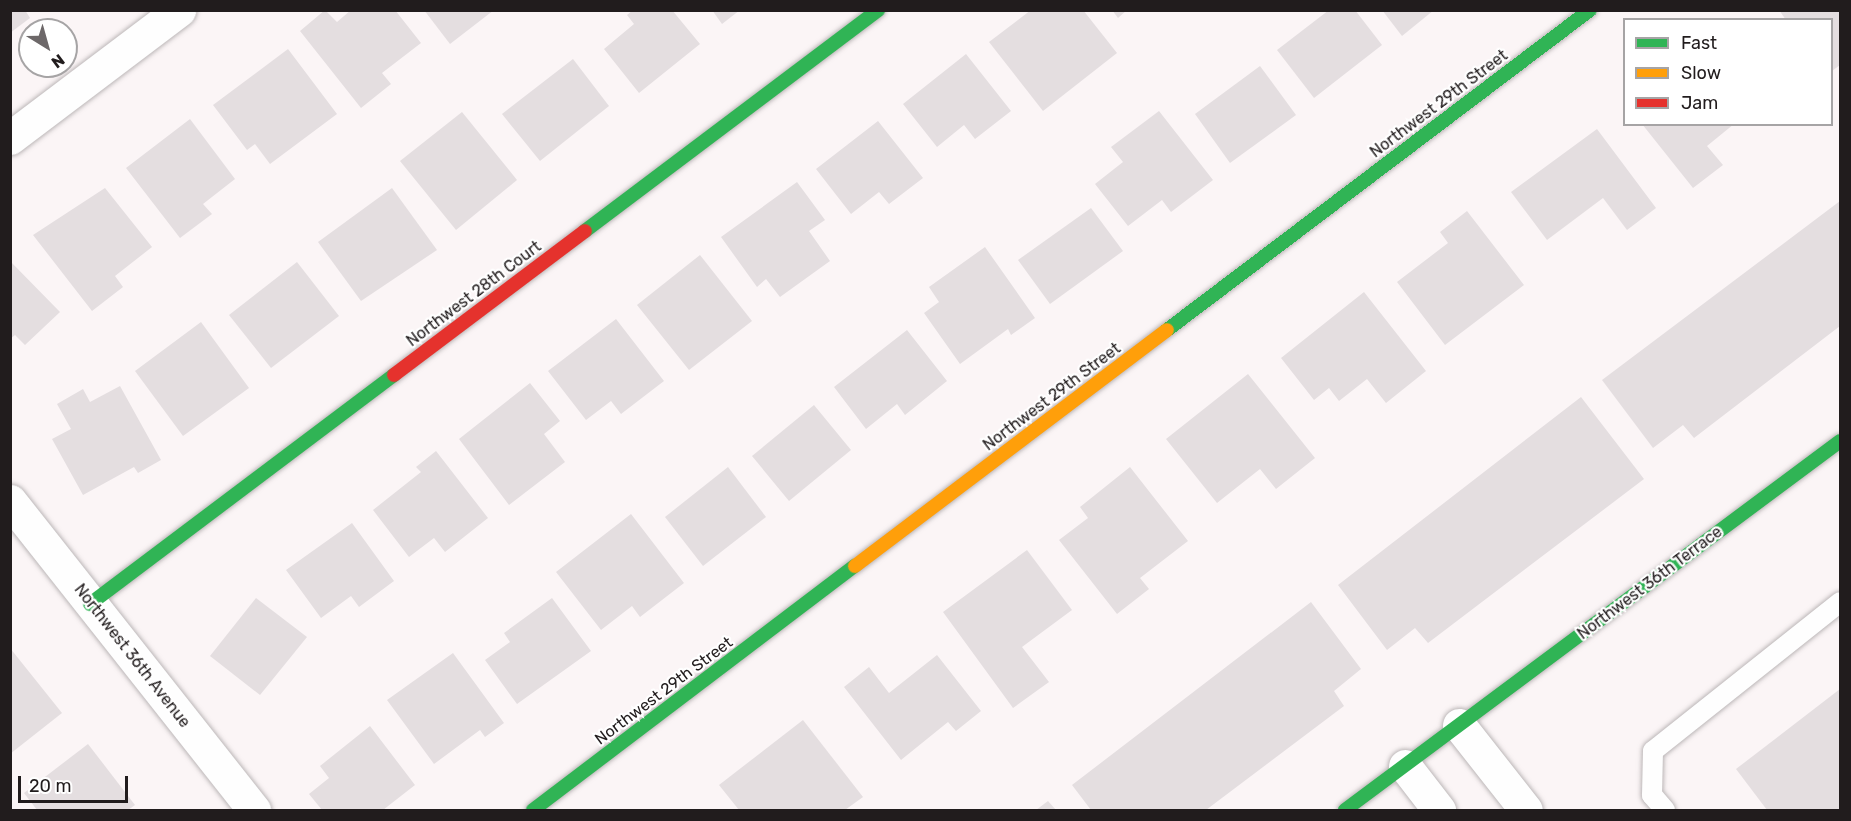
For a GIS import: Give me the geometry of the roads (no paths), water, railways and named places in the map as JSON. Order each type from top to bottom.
[{"type":"street","points":[[10,138],[179,10]]},
{"type":"street","name":"Northwest 28th Court","points":[[90,604],[878,10]]},
{"type":"street","name":"Northwest 29th Street","points":[[533,810],[1590,10]]},
{"type":"street","name":"Northwest 36th Terrace","points":[[1345,810],[1840,441]]},
{"type":"street","name":"Northwest 36th Avenue","points":[[10,501],[254,810]]},
{"type":"street","points":[[1459,725],[1526,810]]},
{"type":"street","points":[[1405,766],[1439,810]]},
{"type":"lane","points":[[1665,810],[1652,795],[1653,751],[1840,602]]}]
